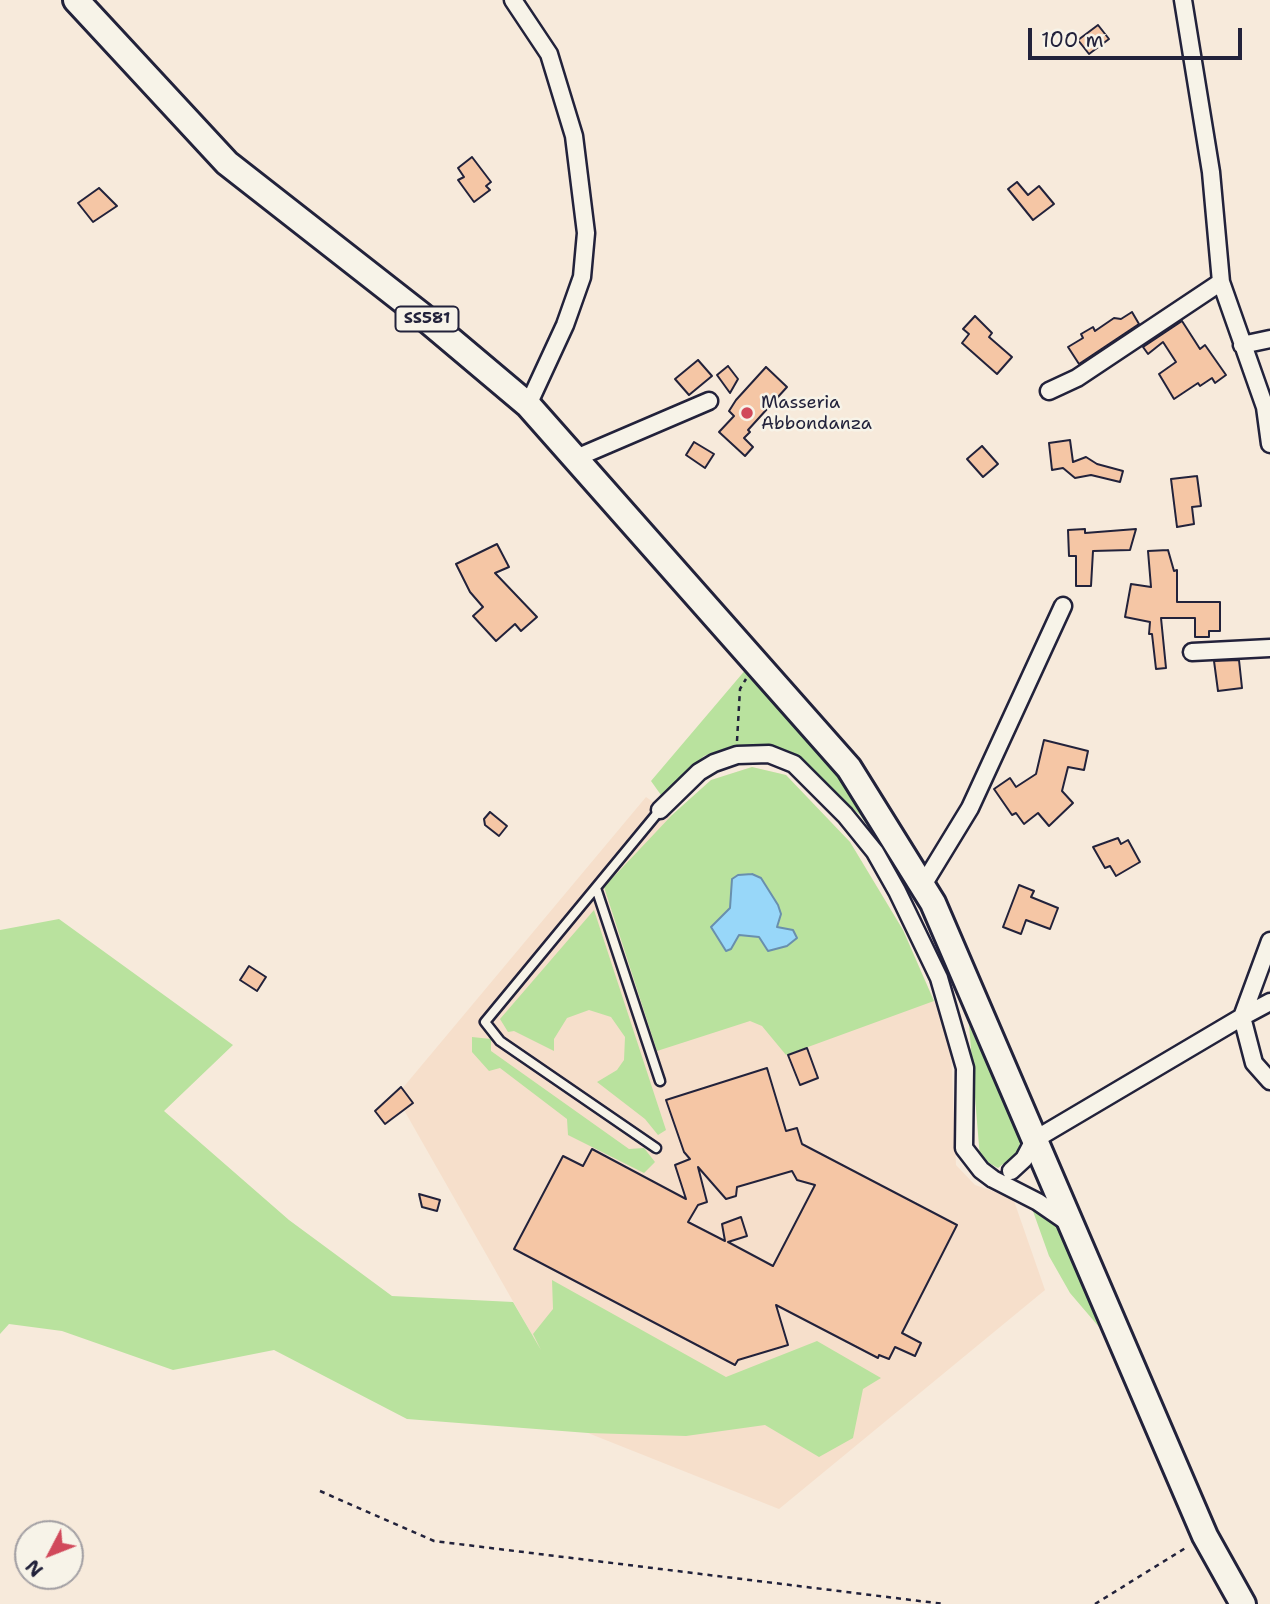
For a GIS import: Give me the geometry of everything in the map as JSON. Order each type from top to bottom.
[{"type":"main road","name":"SS581","points":[[76,0],[227,163],[420,314],[528,405],[757,661]]},
{"type":"main road","points":[[757,661],[849,768],[923,886],[964,971],[1205,1535],[1243,1604]]},
{"type":"street","points":[[513,0],[549,54],[560,89],[574,136],[586,233],[582,277],[565,325],[528,405]]},
{"type":"street","points":[[1183,0],[1210,172],[1221,282],[1265,407],[1270,444]]},
{"type":"street","points":[[1049,391],[1077,378],[1221,282]]},
{"type":"street","points":[[1242,345],[1270,339]]},
{"type":"street","points":[[576,458],[709,401]]},
{"type":"street","points":[[923,886],[970,808],[1063,606]]},
{"type":"street","points":[[1192,652],[1270,648]]},
{"type":"street","points":[[660,810],[699,772],[737,755],[769,754],[794,764],[845,814],[875,852],[939,978],[965,1068],[964,1148],[991,1178],[1022,1193],[1070,1224]]},
{"type":"street","points":[[1270,941],[1242,1017],[1254,1063],[1270,1081]]},
{"type":"street","points":[[991,1178],[1011,1171],[1024,1159],[1034,1140],[1270,1002]]},
{"type":"street","points":[[1011,1171],[1049,1175]]},
{"type":"street","points":[[1022,1193],[1036,1187],[1049,1175]]},
{"type":"lane","points":[[656,1148],[500,1041],[485,1022],[660,810]]},
{"type":"lane","points":[[596,888],[660,1081]]},
{"type":"path","points":[[737,755],[740,689],[757,661]]},
{"type":"path","points":[[320,1491],[434,1541],[944,1604]]},
{"type":"path","points":[[1095,1604],[1205,1535]]},
{"type":"shaded area","points":[[752,767],[786,775],[850,842],[903,930],[934,1001],[951,1050],[956,1165],[975,1185],[1013,1198],[1045,1290],[779,1509],[588,1433],[396,1096],[646,797],[672,815],[711,780]]},
{"type":"green space","points":[[747,668],[850,786],[897,868],[860,815],[790,753],[762,745],[732,746],[704,756],[661,795],[651,781]]},
{"type":"green space","points":[[752,767],[786,775],[850,842],[903,930],[934,1001],[786,1055],[762,1026],[750,1021],[657,1051],[604,887],[672,815],[711,780]]},
{"type":"green space","points":[[594,910],[666,1130],[658,1135],[645,1119],[597,1082],[617,1070],[624,1060],[625,1037],[611,1017],[589,1010],[567,1018],[554,1039],[554,1051],[514,1031],[508,1032],[500,1019]]},
{"type":"green space","points":[[59,919],[233,1045],[164,1111],[289,1220],[392,1296],[513,1302],[541,1350],[533,1334],[553,1309],[552,1280],[726,1377],[817,1341],[881,1378],[863,1389],[853,1438],[819,1457],[765,1425],[686,1436],[588,1433],[407,1419],[274,1350],[173,1370],[62,1331],[9,1324],[0,1334],[0,930]]},
{"type":"green space","points":[[969,1025],[1021,1140],[1017,1153],[998,1168],[980,1158]]},
{"type":"green space","points":[[472,1037],[491,1039],[491,1051],[629,1149],[644,1148],[655,1162],[644,1173],[568,1135],[567,1119],[500,1068],[489,1071],[472,1052]]},
{"type":"green space","points":[[1029,1200],[1057,1221],[1105,1334],[1070,1293],[1049,1256]]},
{"type":"water","points":[[752,874],[761,878],[778,905],[781,914],[777,927],[793,930],[797,938],[787,946],[768,951],[759,937],[739,935],[731,949],[726,951],[711,927],[730,908],[732,879],[738,875]]},
{"type":"building","points":[[1098,25],[1109,39],[1089,54],[1078,40]]},
{"type":"building","points":[[472,157],[491,182],[486,186],[490,190],[474,202],[458,180],[464,177],[458,168]]},
{"type":"building","points":[[1017,182],[1028,195],[1039,186],[1054,204],[1033,220],[1008,189]]},
{"type":"building","points":[[99,188],[117,206],[93,222],[78,203]]},
{"type":"building","points":[[1132,312],[1139,324],[1079,364],[1068,347],[1083,338],[1081,334],[1093,327],[1095,331],[1114,318],[1121,319]]},
{"type":"building","points":[[975,316],[992,333],[989,337],[1012,357],[997,374],[962,343],[969,334],[963,329]]},
{"type":"building","points":[[1182,321],[1200,349],[1205,345],[1226,375],[1215,383],[1212,378],[1200,386],[1198,383],[1174,399],[1159,374],[1176,362],[1163,342],[1148,354],[1143,347]]},
{"type":"building","points":[[698,360],[712,376],[689,395],[675,379]]},
{"type":"building","points":[[728,366],[738,379],[730,393],[717,375]]},
{"type":"building","name":"Masseria Abbondanza","points":[[766,367],[787,387],[748,430],[750,432],[744,438],[753,447],[745,456],[719,432],[734,416],[729,411],[736,400]]},
{"type":"building","points":[[1070,440],[1073,462],[1086,457],[1097,464],[1123,471],[1120,482],[1091,475],[1075,478],[1063,468],[1052,470],[1049,443]]},
{"type":"building","points":[[694,442],[714,454],[705,468],[686,455]]},
{"type":"building","points":[[982,446],[998,464],[983,477],[967,459]]},
{"type":"building","points":[[1197,476],[1201,506],[1192,507],[1194,524],[1177,527],[1171,479]]},
{"type":"building","points":[[1085,529],[1085,533],[1136,529],[1130,550],[1093,551],[1091,586],[1076,586],[1076,556],[1069,556],[1068,530]]},
{"type":"building","points":[[497,544],[509,567],[495,573],[537,617],[521,631],[515,624],[496,641],[473,616],[483,607],[470,592],[456,564]]},
{"type":"building","points":[[1168,550],[1174,571],[1177,570],[1177,602],[1220,602],[1220,631],[1209,631],[1209,637],[1195,637],[1195,618],[1161,618],[1166,668],[1156,669],[1152,634],[1149,634],[1150,622],[1125,617],[1131,584],[1151,587],[1148,551]]},
{"type":"building","points":[[1239,660],[1242,688],[1218,691],[1214,661]]},
{"type":"building","points":[[1044,740],[1088,751],[1084,770],[1068,767],[1062,791],[1073,803],[1049,826],[1038,813],[1024,824],[1016,813],[1012,815],[994,789],[1010,778],[1016,787],[1036,774]]},
{"type":"building","points":[[490,812],[507,826],[499,836],[485,825],[484,819]]},
{"type":"building","points":[[1118,838],[1121,844],[1128,840],[1140,862],[1116,876],[1110,866],[1105,868],[1093,847]]},
{"type":"building","points":[[1019,885],[1034,891],[1031,897],[1058,908],[1050,929],[1026,920],[1021,934],[1003,927]]},
{"type":"building","points":[[249,966],[266,977],[257,991],[240,980]]},
{"type":"building","points":[[807,1048],[818,1078],[800,1085],[788,1055]]},
{"type":"building","points":[[767,1068],[786,1131],[797,1128],[802,1144],[957,1225],[902,1333],[921,1343],[915,1356],[895,1347],[889,1359],[879,1355],[878,1358],[776,1305],[788,1345],[738,1360],[735,1365],[514,1249],[563,1156],[583,1166],[592,1149],[686,1199],[675,1165],[690,1159],[684,1152],[666,1100]],"holes":[[[698,1167],[726,1199],[736,1196],[737,1187],[792,1171],[797,1180],[815,1185],[773,1266],[728,1242],[747,1236],[741,1217],[722,1224],[725,1241],[688,1222],[698,1205],[707,1202]]]},
{"type":"building","points":[[401,1087],[413,1103],[385,1124],[375,1111]]},
{"type":"building","points":[[419,1194],[440,1200],[437,1211],[422,1207]]},
{"type":"place","name":"Masseria Abbondanza","points":[[747,413]]}]
